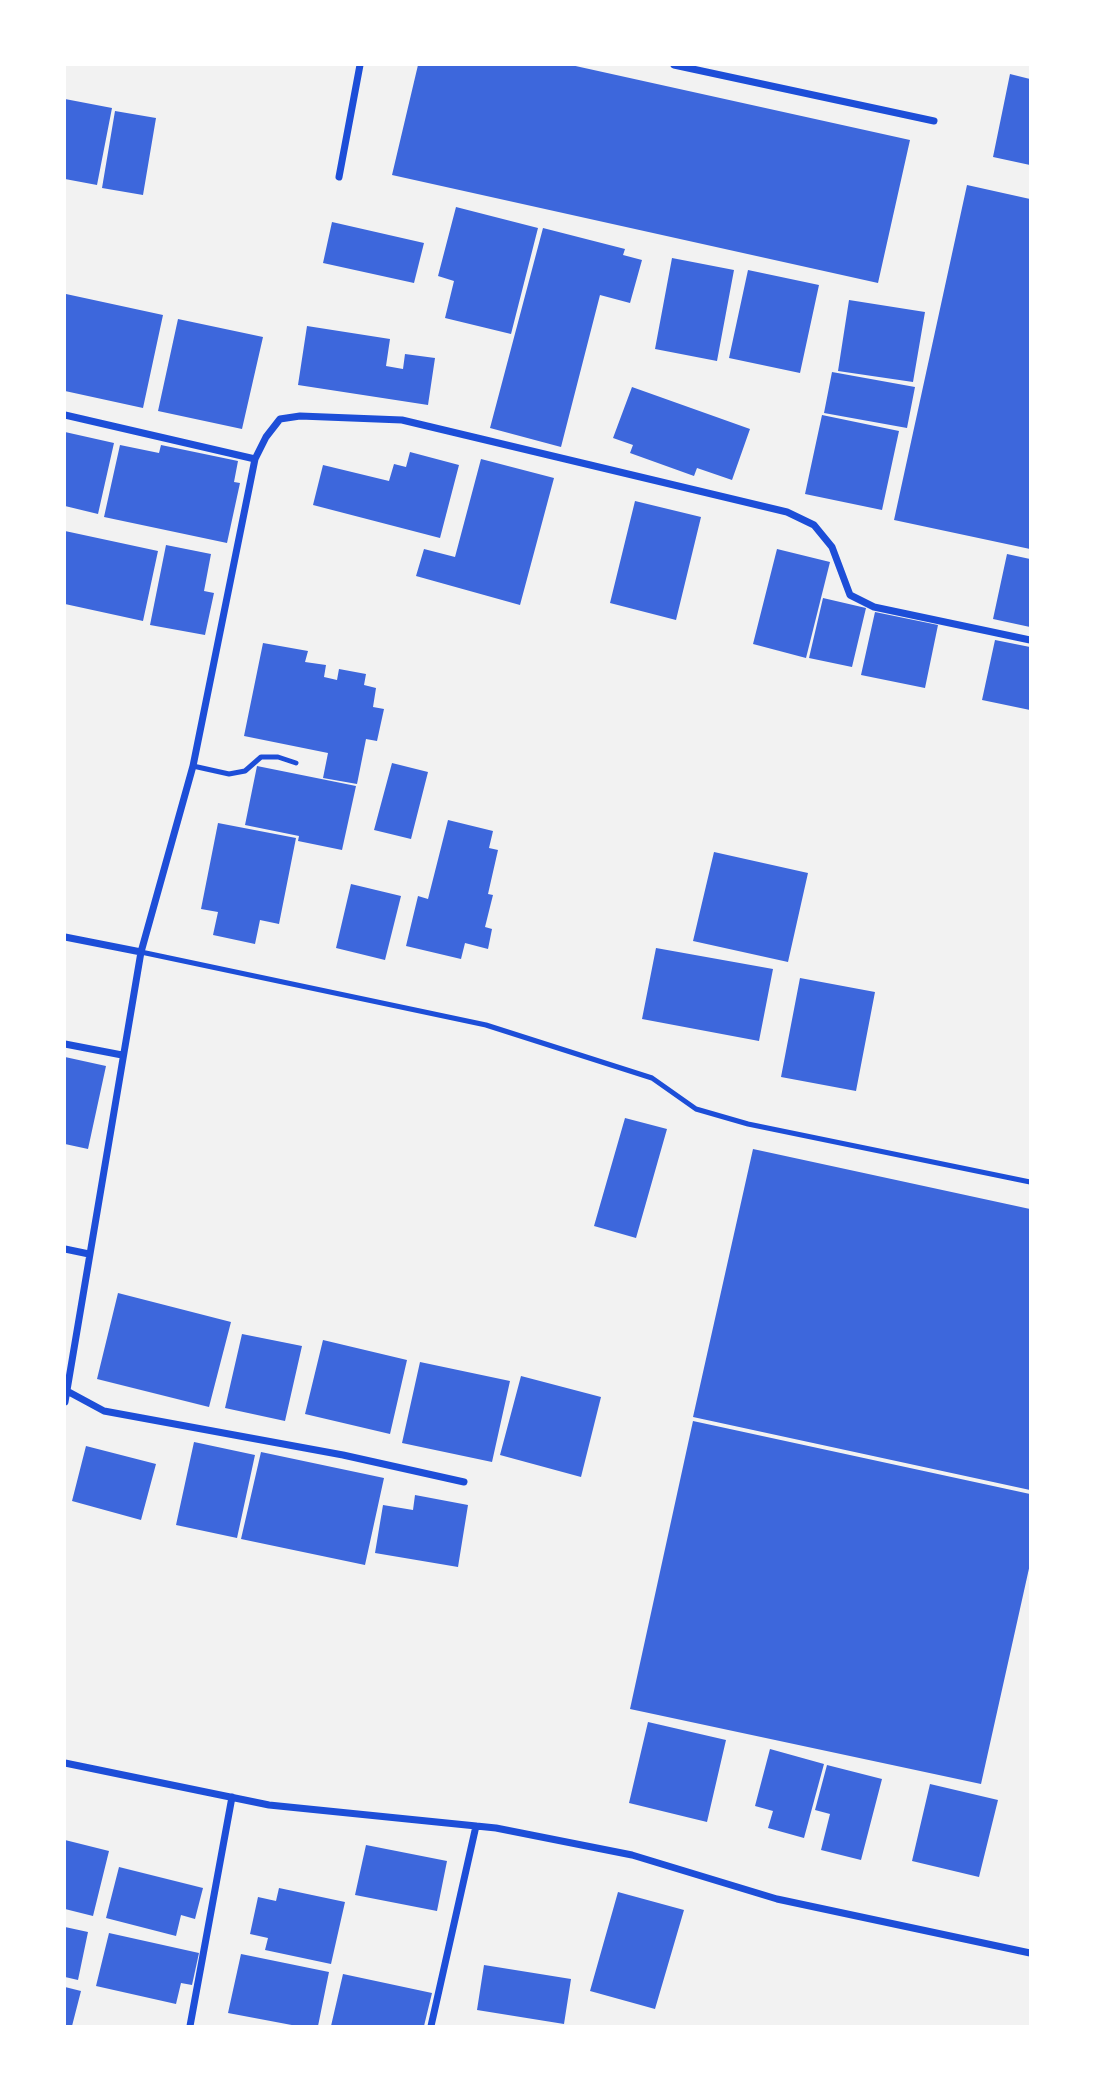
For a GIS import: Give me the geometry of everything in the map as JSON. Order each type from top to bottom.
[{"type":"street","points":[[339,177],[360,65]]},
{"type":"street","points":[[674,65],[934,121]]},
{"type":"street","points":[[65,415],[255,458]]},
{"type":"street","points":[[65,1402],[141,952],[193,766],[255,458],[280,419],[300,416],[402,420],[787,512],[814,525],[832,547],[850,595],[874,607],[1030,640]]},
{"type":"street","points":[[65,937],[141,952]]},
{"type":"street","points":[[65,1044],[122,1055]]},
{"type":"street","points":[[65,1249],[89,1254]]},
{"type":"street","points":[[67,1391],[104,1411],[343,1455],[464,1482]]},
{"type":"street","points":[[65,1763],[269,1805],[476,1826],[632,1855],[777,1899],[1030,1952]]},
{"type":"street","points":[[190,2026],[232,1797]]},
{"type":"street","points":[[430,2026],[476,1826]]},
{"type":"lane","points":[[193,766],[229,774],[245,771],[261,757],[278,757],[296,763]]},
{"type":"lane","points":[[141,952],[486,1025],[652,1078],[696,1110],[748,1124],[1030,1182]]},
{"type":"building","points":[[418,65],[571,65],[910,140],[878,283],[392,175]]},
{"type":"building","points":[[1010,74],[1030,79],[1030,165],[993,157]]},
{"type":"building","points":[[65,99],[112,108],[97,185],[65,179]]},
{"type":"building","points":[[115,111],[156,118],[143,195],[102,188]]},
{"type":"building","points":[[967,185],[1030,199],[1030,549],[894,520]]},
{"type":"building","points":[[456,207],[538,228],[511,334],[445,318],[454,281],[438,276]]},
{"type":"building","points":[[332,222],[424,243],[414,283],[323,263]]},
{"type":"building","points":[[543,228],[625,249],[623,255],[642,260],[630,303],[600,295],[561,447],[490,428]]},
{"type":"building","points":[[672,258],[734,270],[717,361],[655,349]]},
{"type":"building","points":[[748,270],[819,285],[800,373],[729,358]]},
{"type":"building","points":[[66,294],[163,315],[143,408],[65,391]]},
{"type":"building","points":[[849,300],[925,312],[913,382],[838,371]]},
{"type":"building","points":[[178,319],[263,337],[242,429],[158,411]]},
{"type":"building","points":[[307,326],[390,339],[386,366],[403,369],[405,354],[435,358],[428,405],[298,385]]},
{"type":"building","points":[[832,372],[915,387],[907,428],[824,413]]},
{"type":"building","points":[[632,387],[750,429],[732,480],[697,468],[694,476],[630,453],[633,445],[613,438]]},
{"type":"building","points":[[822,415],[899,431],[882,510],[805,494]]},
{"type":"building","points":[[65,432],[114,443],[98,514],[65,506]]},
{"type":"building","points":[[120,445],[159,453],[161,445],[238,461],[234,482],[240,483],[227,543],[104,517]]},
{"type":"building","points":[[410,452],[459,465],[440,538],[313,505],[323,465],[389,481],[394,464],[406,467]]},
{"type":"building","points":[[481,459],[554,478],[520,605],[416,576],[424,549],[455,557]]},
{"type":"building","points":[[635,501],[701,517],[676,620],[610,603]]},
{"type":"building","points":[[65,531],[158,551],[143,621],[65,604]]},
{"type":"building","points":[[166,545],[211,554],[204,591],[214,593],[205,635],[150,625]]},
{"type":"building","points":[[777,549],[830,562],[806,658],[753,644]]},
{"type":"building","points":[[1007,554],[1030,559],[1030,627],[993,619]]},
{"type":"building","points":[[823,598],[866,608],[852,667],[809,658]]},
{"type":"building","points":[[875,612],[938,625],[925,688],[861,675]]},
{"type":"building","points":[[995,640],[1030,647],[1030,710],[982,700]]},
{"type":"building","points":[[263,643],[308,651],[305,662],[326,665],[324,677],[337,680],[339,669],[366,674],[364,685],[376,688],[373,707],[384,709],[377,741],[366,739],[357,784],[323,778],[328,753],[244,736]]},
{"type":"building","points":[[392,763],[428,772],[411,839],[374,830]]},
{"type":"building","points":[[257,766],[356,786],[342,850],[298,841],[299,836],[245,825]]},
{"type":"building","points":[[448,820],[493,831],[489,848],[498,850],[488,894],[493,895],[485,927],[492,929],[488,949],[465,943],[461,959],[406,946],[418,896],[428,899]]},
{"type":"building","points":[[218,823],[296,838],[279,924],[260,920],[255,944],[213,935],[218,912],[201,909]]},
{"type":"building","points":[[714,852],[808,873],[788,962],[693,941]]},
{"type":"building","points":[[351,884],[401,896],[385,960],[336,948]]},
{"type":"building","points":[[656,948],[773,969],[759,1041],[642,1019]]},
{"type":"building","points":[[800,978],[875,992],[856,1091],[781,1077]]},
{"type":"building","points":[[65,1057],[106,1066],[88,1149],[65,1144]]},
{"type":"building","points":[[625,1118],[667,1129],[636,1238],[594,1226]]},
{"type":"building","points":[[753,1149],[1030,1209],[1030,1490],[693,1417]]},
{"type":"building","points":[[118,1293],[231,1322],[209,1407],[97,1379]]},
{"type":"building","points":[[242,1334],[302,1346],[285,1421],[225,1408]]},
{"type":"building","points":[[323,1340],[407,1360],[390,1434],[305,1414]]},
{"type":"building","points":[[420,1362],[510,1381],[492,1462],[402,1443]]},
{"type":"building","points":[[521,1376],[601,1397],[581,1477],[500,1455]]},
{"type":"building","points":[[693,1421],[1030,1494],[1030,1564],[981,1784],[630,1709]]},
{"type":"building","points":[[194,1442],[255,1455],[237,1538],[176,1525]]},
{"type":"building","points":[[86,1446],[156,1464],[141,1520],[72,1501]]},
{"type":"building","points":[[261,1452],[384,1478],[365,1565],[241,1539]]},
{"type":"building","points":[[415,1495],[468,1505],[458,1567],[375,1553],[383,1505],[413,1510]]},
{"type":"building","points":[[648,1722],[726,1740],[707,1822],[629,1803]]},
{"type":"building","points":[[770,1749],[824,1764],[804,1838],[768,1828],[773,1811],[755,1806]]},
{"type":"building","points":[[827,1765],[882,1779],[861,1860],[821,1850],[830,1814],[815,1810]]},
{"type":"building","points":[[930,1784],[998,1800],[979,1877],[912,1861]]},
{"type":"building","points":[[65,1840],[109,1851],[93,1916],[65,1909]]},
{"type":"building","points":[[366,1845],[447,1861],[437,1911],[355,1895]]},
{"type":"building","points":[[119,1867],[203,1888],[195,1919],[181,1915],[176,1936],[106,1918]]},
{"type":"building","points":[[279,1888],[345,1902],[331,1964],[265,1950],[268,1938],[250,1934],[258,1897],[276,1901]]},
{"type":"building","points":[[618,1892],[684,1910],[655,2009],[590,1991]]},
{"type":"building","points":[[65,1927],[88,1932],[78,1980],[65,1977]]},
{"type":"building","points":[[109,1933],[199,1953],[192,1985],[181,1983],[176,2004],[96,1986]]},
{"type":"building","points":[[241,1954],[329,1972],[318,2026],[297,2026],[228,2013]]},
{"type":"building","points":[[484,1965],[571,1979],[564,2024],[477,2010]]},
{"type":"building","points":[[343,1974],[432,1993],[424,2026],[331,2026]]},
{"type":"building","points":[[65,1987],[81,1991],[72,2026],[65,2026]]}]
